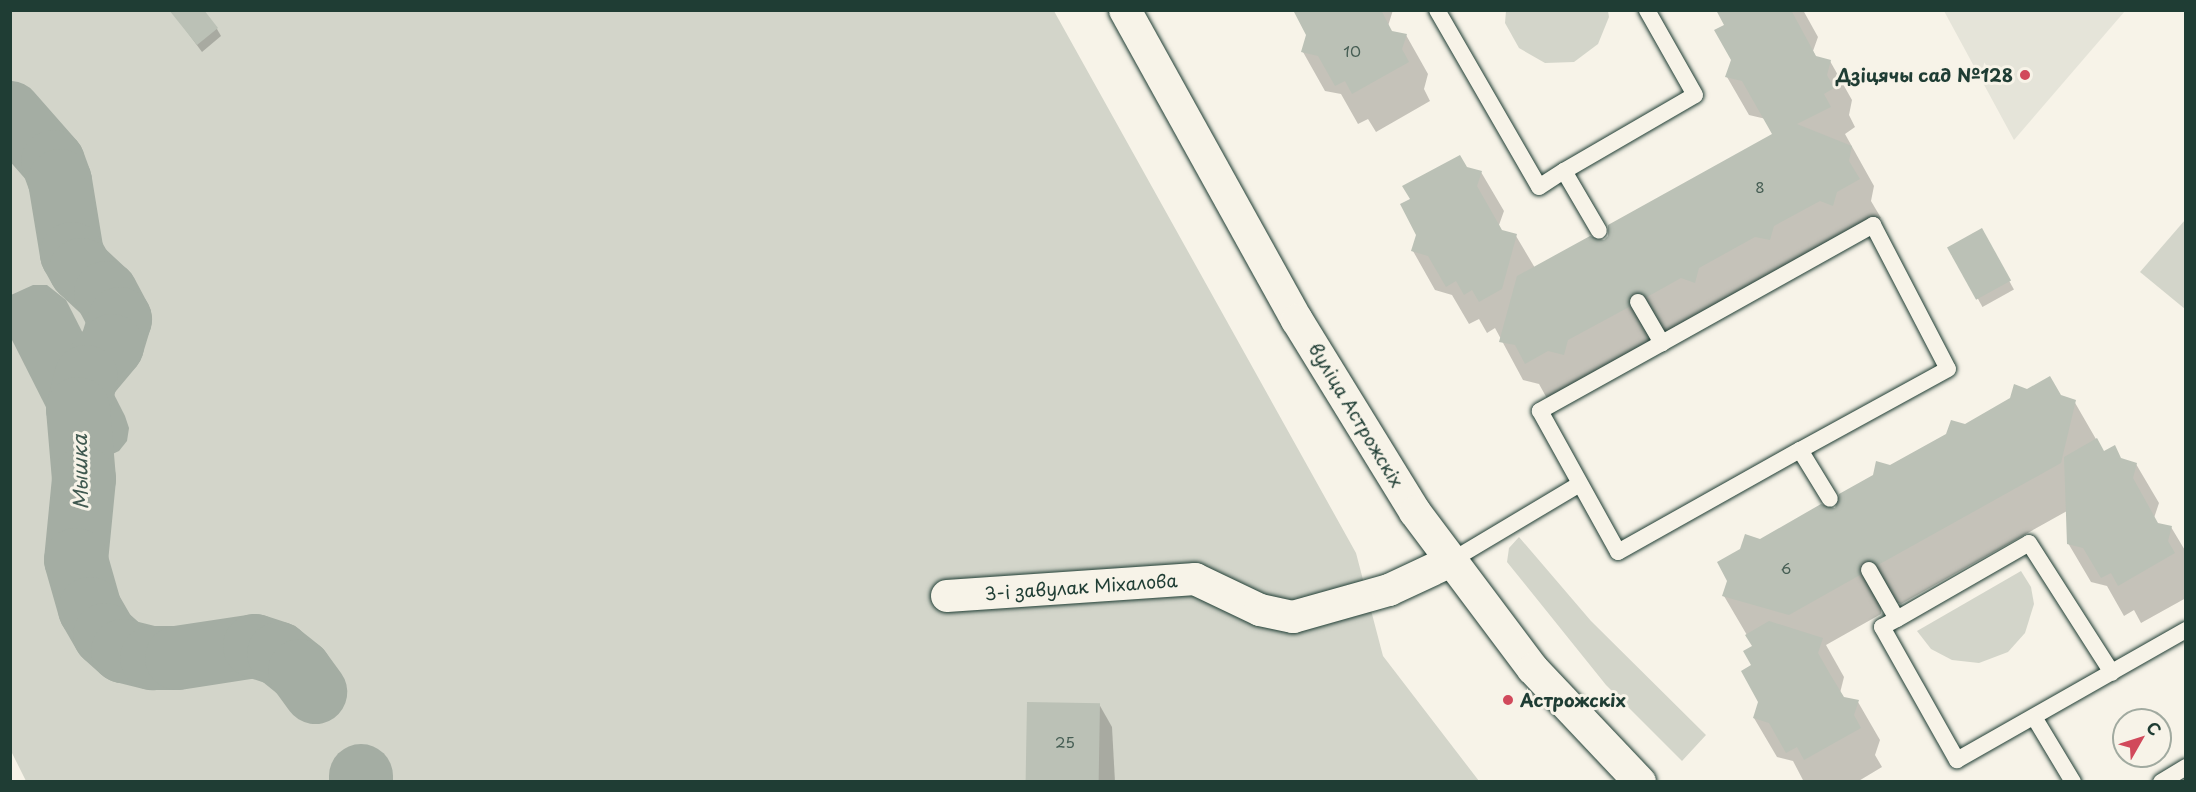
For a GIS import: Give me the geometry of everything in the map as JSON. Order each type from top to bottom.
[{"type":"street","name":"вуліца Астрожскіх","points":[[1125,10],[1298,320],[1449,562],[1533,669],[1640,782]]},
{"type":"street","name":"3-і завулак Міхалова","points":[[947,596],[1195,579],[1260,610],[1293,617],[1389,590],[1449,562]]},
{"type":"lane","points":[[1437,10],[1539,187],[1695,95],[1647,10]]},
{"type":"lane","points":[[1564,171],[1599,231]]},
{"type":"lane","points":[[1873,225],[1948,369],[1618,552],[1540,411],[1662,343],[1873,225]]},
{"type":"lane","points":[[1638,302],[1662,343]]},
{"type":"lane","points":[[1800,450],[1830,499]]},
{"type":"lane","points":[[1449,562],[1580,484]]},
{"type":"lane","points":[[2112,673],[2030,543],[1882,627],[1957,760],[2112,673],[2186,630]]},
{"type":"lane","points":[[1869,570],[1897,619]]},
{"type":"lane","points":[[2034,717],[2073,782]]},
{"type":"lane","points":[[2161,782],[2186,767]]},
{"type":"shaded area","points":[[10,11],[1054,11],[1356,553],[1383,656],[1479,781],[26,781],[10,749]]},
{"type":"shaded area","points":[[1506,11],[1608,11],[1609,17],[1598,44],[1574,62],[1545,63],[1519,48],[1505,23]]},
{"type":"shaded area","name":"Дзіцячы сад №128","points":[[1944,11],[2125,11],[2014,140]]},
{"type":"shaded area","points":[[2185,220],[2185,309],[2140,272]]},
{"type":"shaded area","points":[[33,285],[47,285],[66,300],[125,416],[129,428],[127,441],[119,451],[106,457],[92,457],[77,450],[56,427],[11,338],[11,295]]},
{"type":"shaded area","points":[[1519,537],[1591,621],[1706,735],[1682,761],[1606,685],[1507,562],[1509,548]]},
{"type":"shaded area","points":[[2021,571],[2031,587],[2034,604],[2025,633],[2008,652],[1979,663],[1952,660],[1931,649],[1917,631]]},
{"type":"building","points":[[169,10],[204,10],[218,28],[197,45]]},
{"type":"building","points":[[1293,10],[1381,10],[1392,31],[1407,34],[1402,49],[1409,62],[1352,94],[1345,81],[1335,86],[1318,56],[1301,52],[1306,35]]},
{"type":"building","points":[[1716,10],[1791,10],[1816,56],[1831,60],[1827,75],[1834,88],[1824,94],[1831,107],[1797,124],[1852,146],[1849,161],[1860,179],[1837,192],[1833,206],[1820,201],[1774,226],[1770,240],[1755,237],[1699,268],[1695,283],[1681,278],[1647,297],[1633,293],[1629,307],[1568,340],[1564,355],[1548,351],[1525,364],[1515,345],[1499,342],[1517,276],[1590,236],[1604,240],[1608,236],[1608,225],[1772,134],[1742,81],[1725,77],[1731,60],[1714,30],[1724,25]]},
{"type":"building","points":[[1460,155],[1467,167],[1482,171],[1477,186],[1502,230],[1517,234],[1502,289],[1479,302],[1472,290],[1464,295],[1456,281],[1446,287],[1428,256],[1411,251],[1416,235],[1400,204],[1410,199],[1402,186]]},
{"type":"building","points":[[1982,228],[2011,280],[1976,300],[1947,247]]},
{"type":"building","points":[[2050,376],[2061,395],[2076,400],[2061,463],[1878,565],[1864,561],[1860,565],[1860,575],[1789,615],[1722,596],[1727,581],[1717,562],[1740,549],[1745,534],[1760,539],[1821,504],[1835,508],[1839,494],[1873,475],[1876,461],[1890,465],[1946,434],[1951,420],[1965,424],[2010,398],[2014,384],[2027,389]]},
{"type":"building","points":[[2097,438],[2104,451],[2115,445],[2121,458],[2137,463],[2133,478],[2158,523],[2172,526],[2168,541],[2175,553],[2118,586],[2111,573],[2101,578],[2083,548],[2067,544],[2064,457]]},
{"type":"building","points":[[1769,621],[1823,638],[1818,653],[1830,674],[1844,697],[1859,700],[1854,715],[1861,728],[1804,760],[1797,747],[1786,753],[1769,723],[1753,718],[1758,702],[1741,671],[1751,665],[1743,651],[1752,646],[1745,635]]},
{"type":"building","points":[[1027,702],[1100,703],[1099,782],[1026,782]]},
{"type":"waterway","name":"Мышка","points":[[10,113],[53,162],[60,181],[72,254],[81,270],[106,293],[120,319],[112,346],[86,377],[78,409],[84,479],[76,560],[90,609],[105,635],[123,651],[152,658],[177,658],[255,646],[279,654],[300,671],[315,692]]},
{"type":"waterway","name":"Мышка","points":[[361,776],[361,782]]},
{"type":"place","name":"Дзіцячы сад №128","points":[[2025,75]]},
{"type":"place","name":"Астрожскіх","points":[[1508,700]]}]
